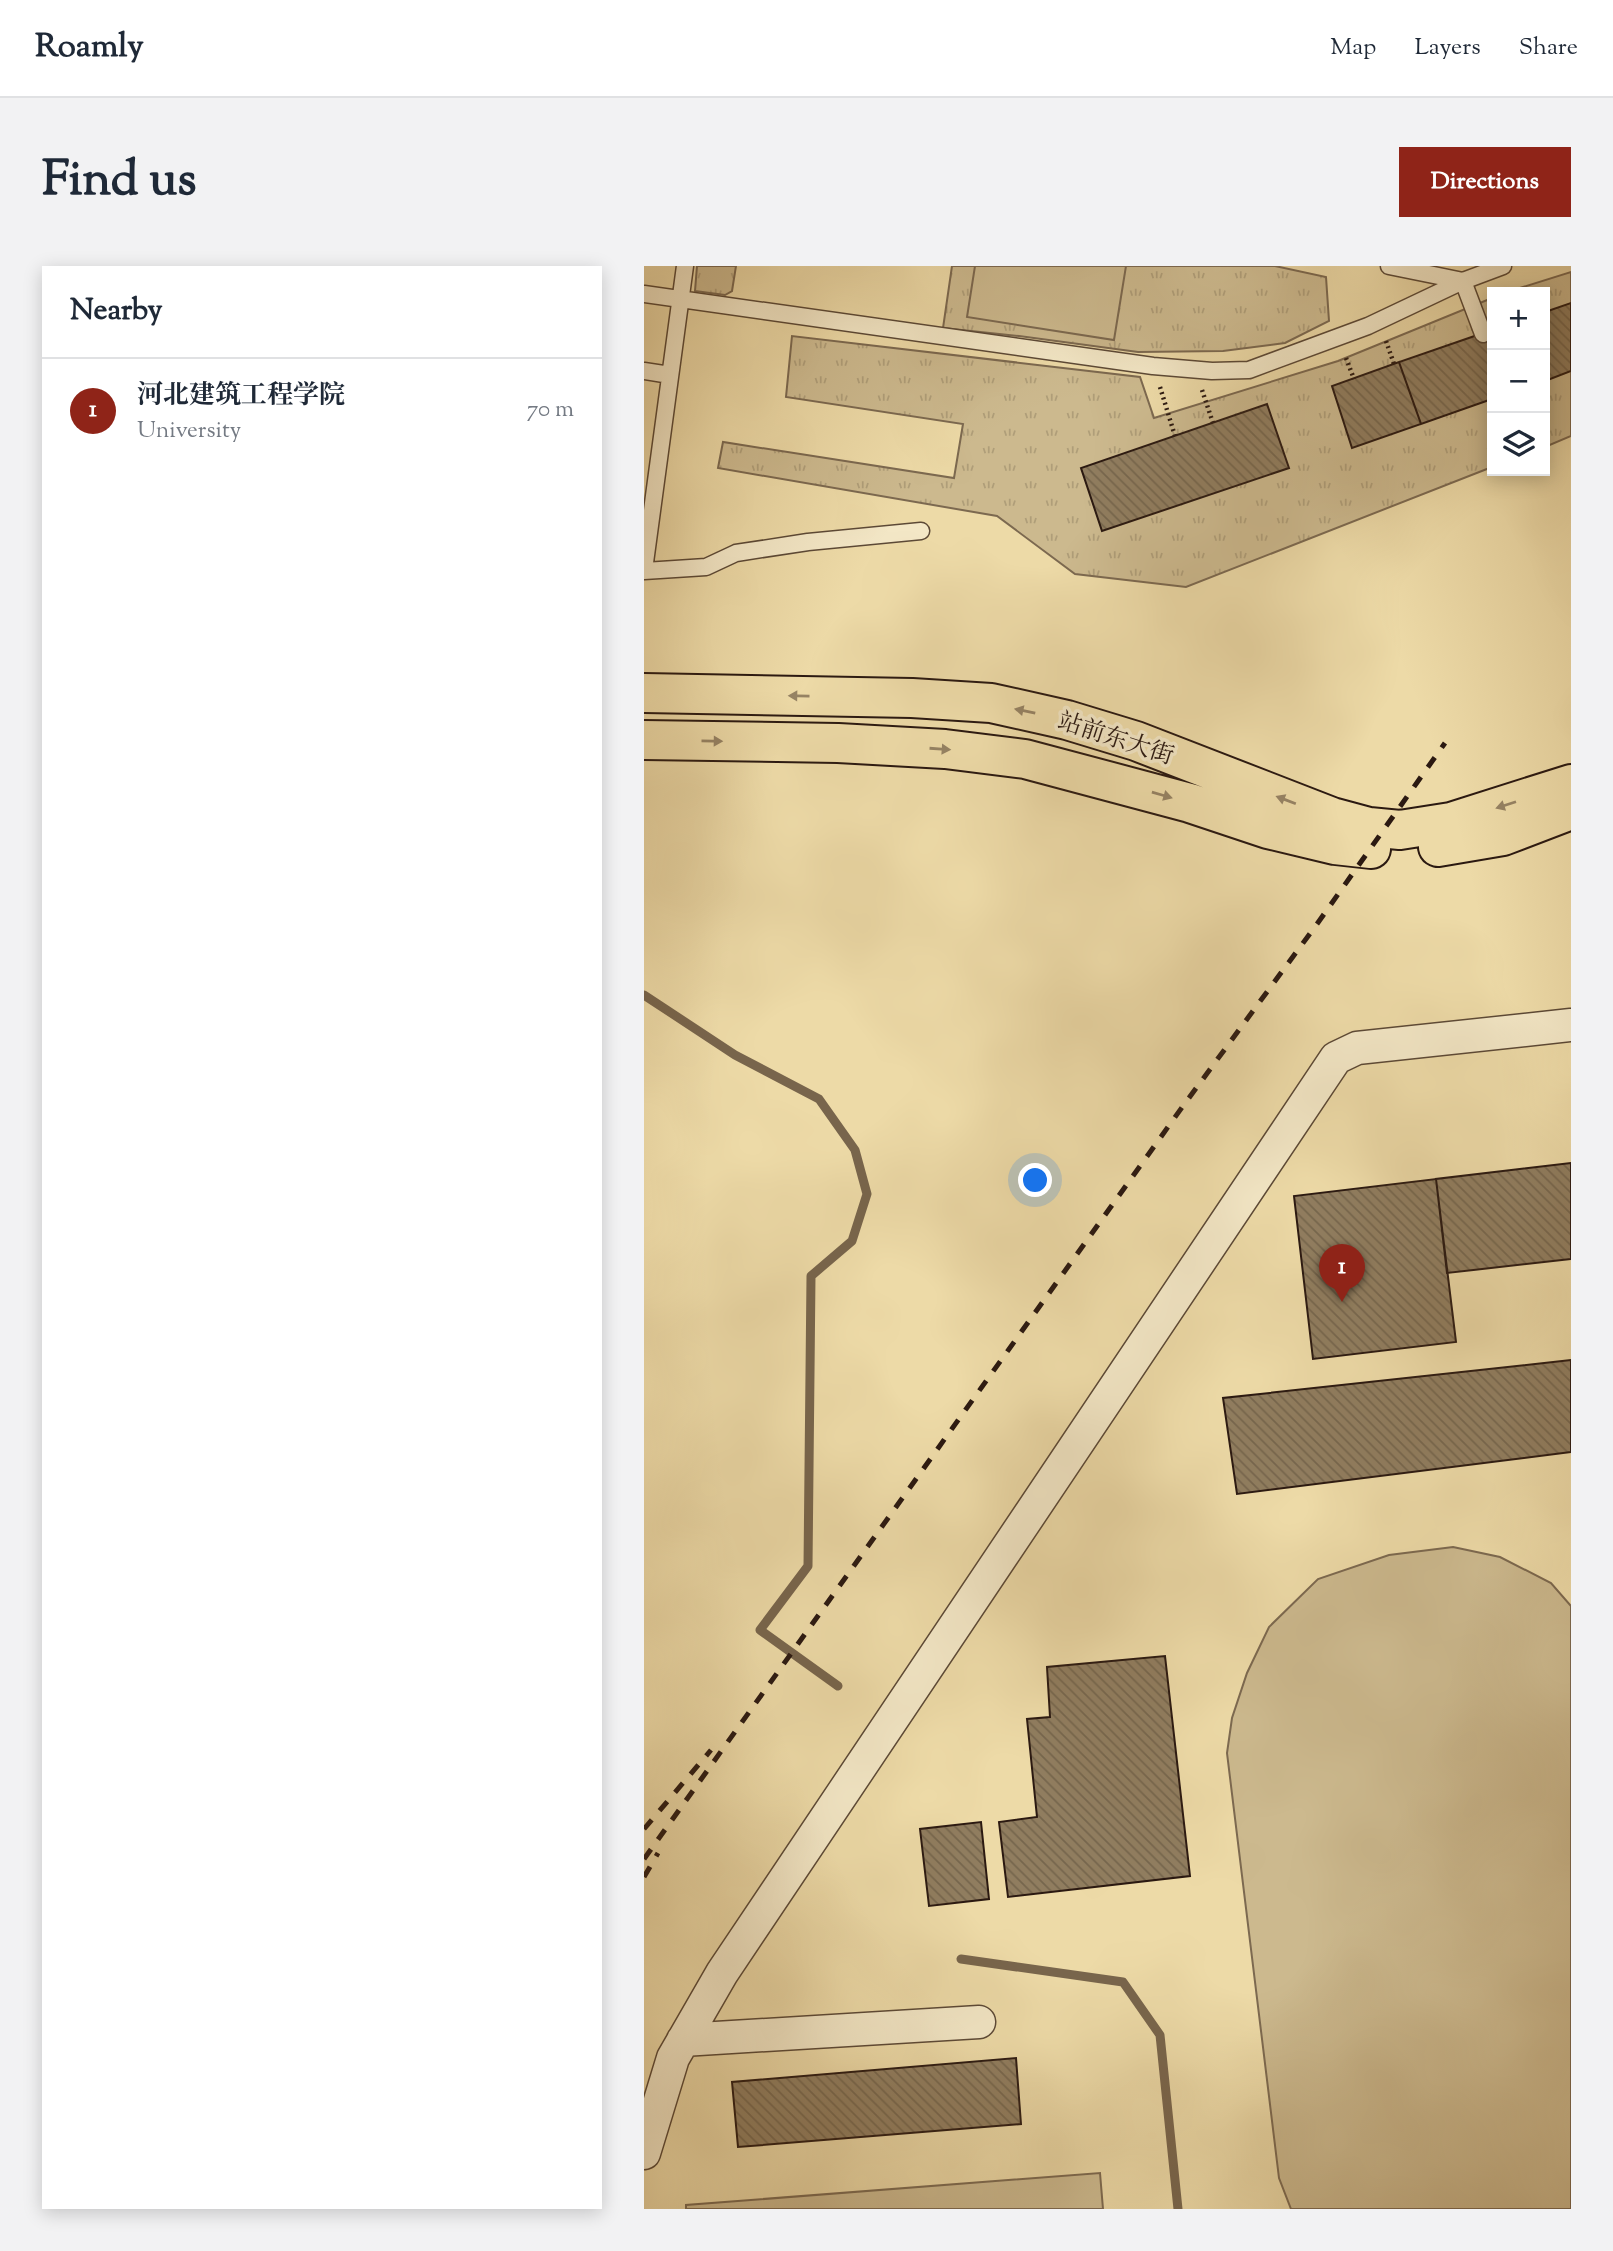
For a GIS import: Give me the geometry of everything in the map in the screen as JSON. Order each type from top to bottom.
[{"type":"main road","name":"站前东大街","points":[[644,693],[912,698],[991,703],[1067,720],[1136,741],[1332,817],[1369,827],[1400,830],[1451,822],[1571,784]]},
{"type":"main road","name":"站前东大街","points":[[644,740],[838,743],[945,749],[1025,759],[1190,803],[1268,829],[1335,845],[1389,851],[1440,847],[1503,836],[1571,810]]},
{"type":"street","points":[[644,2153],[673,2058],[722,1973],[1336,1058],[1357,1048],[1571,1025]]},
{"type":"street","points":[[683,2040],[979,2022]]},
{"type":"lane","points":[[685,266],[644,571],[706,567],[736,553],[808,542],[921,531]]},
{"type":"lane","points":[[1389,266],[1463,281]]},
{"type":"lane","points":[[644,294],[1153,366],[1195,370],[1249,370],[1368,326],[1463,281],[1503,266]]},
{"type":"lane","points":[[1463,281],[1483,334]]},
{"type":"lane","points":[[644,370],[670,375]]},
{"type":"path","points":[[1153,366],[1174,436]]},
{"type":"path","points":[[1195,370],[1213,423]]},
{"type":"green space","points":[[697,266],[736,266],[732,291],[725,295],[695,291]]},
{"type":"green space","points":[[952,266],[1275,266],[1326,277],[1329,321],[1285,343],[1223,351],[1138,352],[943,328]]},
{"type":"green space","points":[[975,266],[1126,266],[1114,340],[967,317]]},
{"type":"green space","points":[[1571,272],[1571,436],[1550,445],[1550,287],[1523,287]]},
{"type":"green space","points":[[1487,300],[1487,469],[1186,587],[1075,574],[997,516],[718,468],[723,442],[954,478],[963,424],[786,397],[792,336],[1140,377],[1154,418],[1338,361]]},
{"type":"green space","points":[[1453,1547],[1500,1557],[1551,1583],[1571,1606],[1571,2209],[1291,2209],[1279,2178],[1227,1753],[1232,1718],[1247,1673],[1269,1627],[1318,1579],[1389,1555]]},
{"type":"green space","points":[[1100,2173],[1103,2209],[686,2209],[686,2205]]},
{"type":"building","points":[[1571,303],[1571,371],[1550,379],[1550,350],[1550,310]]},
{"type":"building","points":[[1487,332],[1487,401],[1421,424],[1399,362]]},
{"type":"building","points":[[1399,362],[1421,424],[1352,448],[1332,386]]},
{"type":"building","points":[[1267,404],[1289,468],[1102,531],[1081,468]]},
{"type":"building","points":[[1571,1163],[1571,1259],[1447,1273],[1436,1179]]},
{"type":"building","points":[[1436,1179],[1456,1342],[1313,1359],[1294,1196]]},
{"type":"building","points":[[1571,1360],[1571,1452],[1237,1494],[1223,1398]]},
{"type":"building","points":[[1165,1656],[1190,1876],[1008,1897],[999,1822],[1037,1817],[1027,1719],[1050,1717],[1047,1667]]},
{"type":"building","points":[[981,1822],[989,1899],[929,1906],[920,1829]]},
{"type":"building","points":[[1016,2058],[1021,2124],[738,2147],[732,2082]]},
{"type":"waterway","points":[[644,995],[735,1055],[819,1099],[855,1150],[867,1194],[852,1241],[811,1276],[808,1566],[760,1630],[838,1686]]},
{"type":"waterway","points":[[961,1959],[1123,1982],[1160,2035],[1178,2209]]},
{"type":"railway","points":[[644,1859],[1445,743]]},
{"type":"railway","points":[[644,1829],[711,1750]]},
{"type":"railway","points":[[644,1877],[658,1853]]},
{"type":"place","name":"河北建筑工程学院","points":[[1342,1302]]}]
